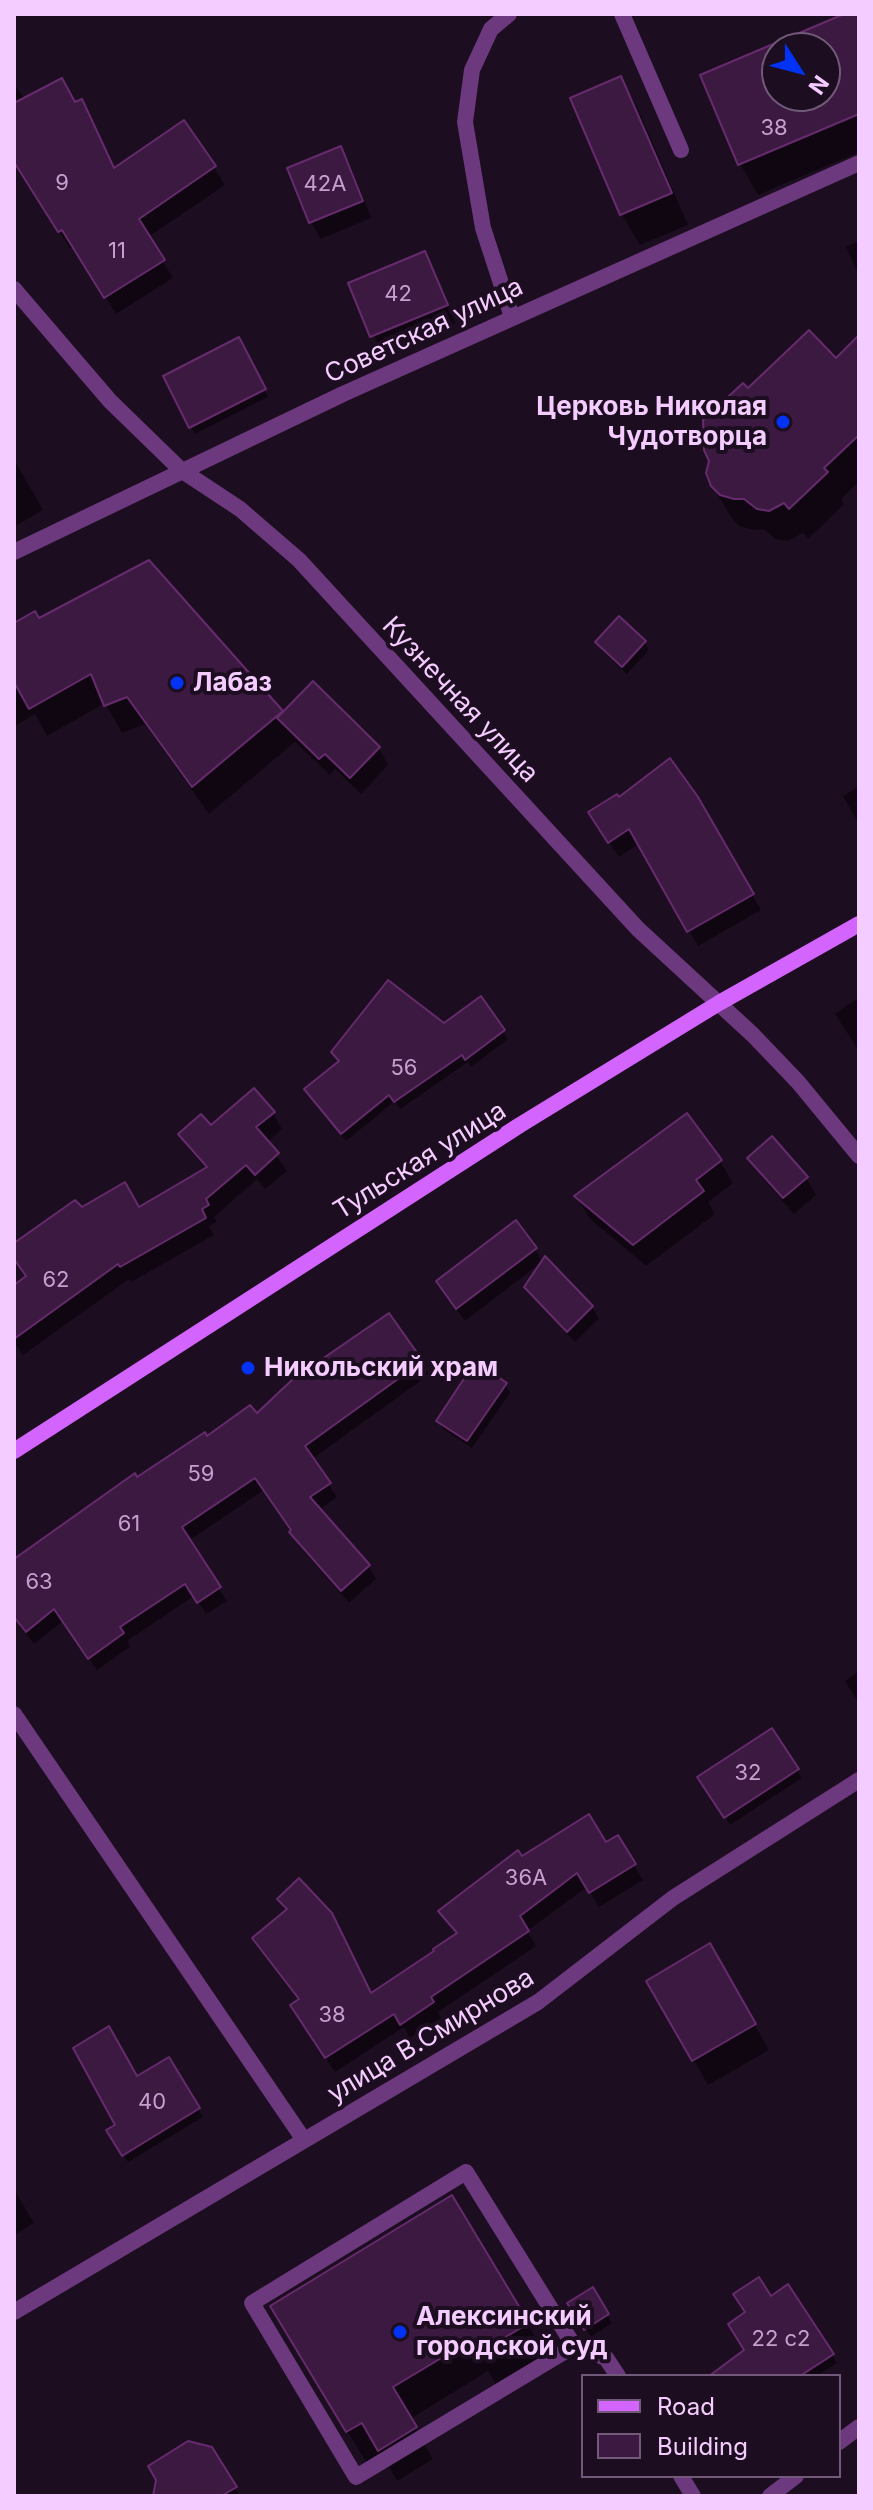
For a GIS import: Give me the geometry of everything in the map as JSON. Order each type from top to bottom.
[{"type":"main road","name":"Тульская улица","points":[[14,1451],[520,1125],[719,1003],[859,924]]},
{"type":"street","points":[[509,14],[491,29],[472,70],[465,122],[483,228],[512,317]]},
{"type":"street","points":[[622,14],[681,150]]},
{"type":"street","name":"Советская улица","points":[[14,552],[181,470],[512,317],[859,163]]},
{"type":"street","name":"Кузнечная улица","points":[[14,289],[110,401],[181,470],[240,509],[299,560],[638,929],[753,1035],[798,1082],[859,1156]]},
{"type":"street","points":[[14,1714],[304,2140]]},
{"type":"street","name":"улица В.Смирнова","points":[[14,2312],[538,2002],[673,1898],[859,1780]]},
{"type":"street","points":[[574,2346],[356,2477],[252,2303],[466,2172],[574,2346],[606,2358],[617,2374]]},
{"type":"street","points":[[841,2440],[859,2427]]},
{"type":"street","points":[[682,2478],[693,2496]]},
{"type":"street","points":[[770,2496],[793,2478]]},
{"type":"building","points":[[844,14],[859,14],[859,114],[738,165],[700,75],[761,49],[761,112],[841,112],[841,32],[802,32]]},
{"type":"building","points":[[621,76],[672,193],[620,215],[570,98]]},
{"type":"building","points":[[62,78],[75,102],[82,99],[114,168],[184,120],[216,166],[139,219],[165,260],[104,298],[62,230],[58,232],[14,162],[14,103]]},
{"type":"building","points":[[341,146],[363,201],[309,223],[287,168]]},
{"type":"building","points":[[425,251],[448,305],[370,337],[348,283]]},
{"type":"building","name":"Церковь Николая Чудотворца","points":[[809,330],[836,358],[859,335],[859,435],[824,468],[828,472],[789,509],[784,503],[769,511],[757,509],[744,499],[720,495],[711,486],[706,473],[709,461],[704,450],[703,420],[743,383],[748,388]]},
{"type":"building","points":[[239,337],[266,389],[189,428],[163,376]]},
{"type":"building","points":[[149,560],[283,711],[192,787],[127,697],[104,706],[91,674],[29,709],[14,682],[14,623],[35,611],[39,618]]},
{"type":"building","points":[[619,616],[646,641],[622,667],[595,642]]},
{"type":"building","points":[[313,681],[380,747],[350,778],[325,754],[319,759],[277,718]]},
{"type":"building","points":[[670,758],[698,797],[754,894],[687,932],[629,829],[608,843],[588,812],[617,794],[619,797]]},
{"type":"building","points":[[388,980],[444,1023],[481,996],[505,1030],[465,1060],[462,1055],[394,1102],[389,1095],[341,1134],[304,1089],[339,1061],[331,1052]]},
{"type":"building","points":[[254,1088],[275,1112],[256,1127],[279,1153],[255,1175],[246,1165],[206,1199],[209,1205],[202,1209],[206,1218],[120,1267],[118,1264],[14,1339],[14,1285],[26,1276],[14,1259],[14,1243],[75,1200],[82,1207],[125,1182],[139,1207],[207,1167],[178,1134],[201,1114],[211,1125]]},
{"type":"building","points":[[687,1113],[722,1160],[696,1180],[704,1191],[633,1245],[574,1196]]},
{"type":"building","points":[[772,1136],[808,1177],[783,1198],[747,1158]]},
{"type":"building","points":[[516,1220],[537,1248],[456,1309],[436,1281]]},
{"type":"building","points":[[545,1256],[593,1306],[567,1332],[524,1287]]},
{"type":"building","points":[[389,1313],[423,1361],[305,1446],[331,1483],[310,1497],[370,1565],[341,1591],[289,1532],[291,1530],[255,1478],[182,1527],[221,1587],[197,1603],[185,1584],[120,1627],[124,1633],[88,1659],[54,1609],[26,1632],[14,1617],[14,1559],[135,1473],[137,1477],[205,1432],[207,1436],[250,1405],[257,1413],[293,1379]]},
{"type":"building","points":[[475,1362],[507,1383],[467,1441],[436,1421]]},
{"type":"building","points":[[772,1728],[799,1769],[724,1818],[697,1777]]},
{"type":"building","points":[[589,1814],[606,1842],[618,1835],[636,1864],[589,1893],[577,1873],[520,1916],[529,1931],[431,1997],[434,2002],[400,2025],[394,2014],[325,2058],[290,2005],[299,1999],[252,1938],[287,1909],[277,1899],[299,1878],[332,1913],[371,1993],[457,1933],[438,1911],[518,1850],[522,1856]]},
{"type":"building","points":[[710,1943],[756,2024],[692,2061],[646,1981]]},
{"type":"building","points":[[109,2026],[137,2076],[169,2057],[200,2108],[122,2156],[106,2130],[115,2125],[73,2048]]},
{"type":"building","name":"Алексинский городской суд","points":[[452,2195],[529,2323],[476,2355],[468,2342],[393,2387],[417,2427],[378,2451],[362,2423],[346,2432],[270,2306]]},
{"type":"building","points":[[759,2277],[771,2296],[788,2284],[834,2354],[803,2374],[712,2374],[744,2350],[728,2324],[745,2312],[733,2294]]},
{"type":"building","points":[[593,2287],[609,2314],[584,2330],[567,2303]]},
{"type":"building","points":[[188,2441],[212,2447],[237,2487],[221,2496],[153,2496],[156,2480],[148,2466]]},
{"type":"place","name":"Церковь Николая Чудотворца","points":[[783,422]]},
{"type":"place","name":"Лабаз","points":[[177,683]]},
{"type":"place","name":"Никольский храм","points":[[248,1368]]},
{"type":"place","name":"Алексинский городской суд","points":[[400,2332]]}]
